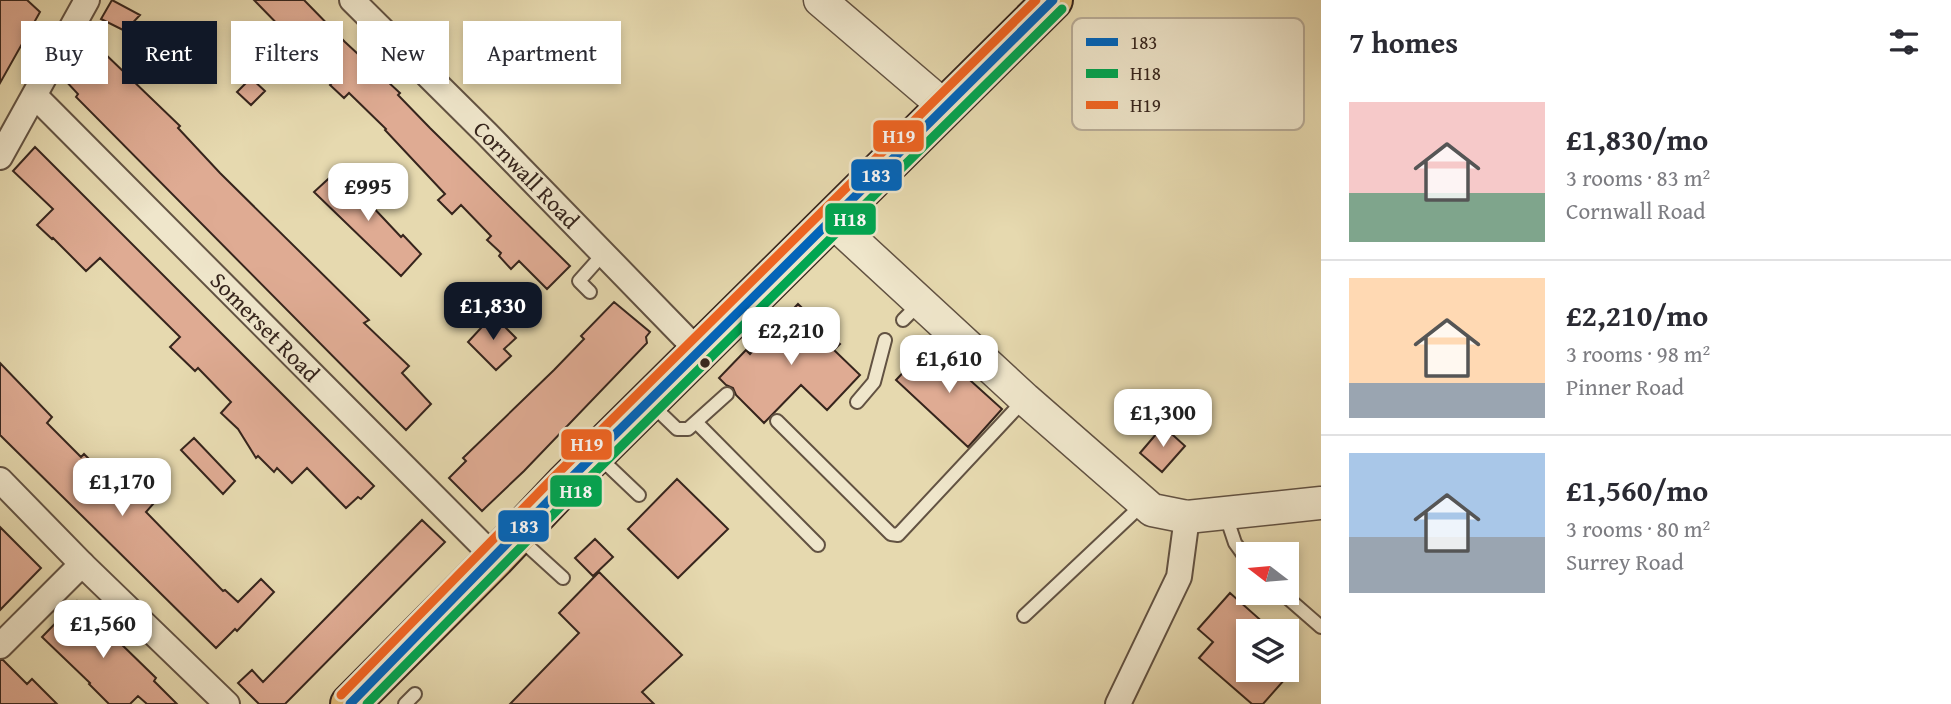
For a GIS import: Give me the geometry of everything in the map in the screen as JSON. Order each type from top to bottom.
[{"type":"main road","points":[[350,704],[596,454],[1053,0]]},
{"type":"street","points":[[0,157],[87,0]]},
{"type":"street","name":"Cornwall Road","points":[[352,0],[699,352]]},
{"type":"street","points":[[820,0],[944,106]]},
{"type":"street","name":"Somerset Road","points":[[35,96],[505,547]]},
{"type":"street","points":[[831,220],[912,311],[1025,399],[1153,510],[1187,517],[1321,503]]},
{"type":"street","points":[[0,480],[82,564],[227,704]]},
{"type":"street","points":[[1118,704],[1179,576],[1187,517]]},
{"type":"street","points":[[0,646],[82,564]]},
{"type":"lane","points":[[590,292],[579,281],[604,253]]},
{"type":"lane","points":[[857,402],[874,382],[885,340]]},
{"type":"lane","points":[[649,402],[677,429],[688,429],[727,394]]},
{"type":"lane","points":[[777,421],[891,534],[898,535],[1025,399]]},
{"type":"lane","points":[[696,422],[818,545]]},
{"type":"lane","points":[[596,454],[639,495]]},
{"type":"lane","points":[[1024,616],[1143,503]]},
{"type":"lane","points":[[1225,513],[1236,544]]},
{"type":"lane","points":[[505,547],[563,578]]},
{"type":"lane","points":[[1297,606],[1321,627]]},
{"type":"lane","points":[[405,704],[415,694]]},
{"type":"building","points":[[0,0],[27,0],[40,12],[35,21],[21,21],[21,46],[0,83]]},
{"type":"building","points":[[112,0],[140,15],[134,21],[122,21],[122,30],[101,19]]},
{"type":"building","points":[[254,0],[304,0],[324,21],[274,21]]},
{"type":"building","points":[[343,40],[357,53],[357,84],[390,84],[430,128],[570,266],[547,289],[519,261],[511,269],[499,256],[501,253],[487,240],[491,236],[461,205],[452,214],[438,200],[445,194],[386,129],[349,93],[344,98],[330,85],[343,84]]},
{"type":"building","points":[[108,57],[122,70],[122,84],[136,84],[180,126],[178,128],[220,173],[369,320],[364,323],[409,366],[402,373],[431,404],[406,430],[76,97],[78,94],[69,84],[108,84]]},
{"type":"building","points":[[245,84],[257,84],[265,91],[251,105],[237,92]]},
{"type":"building","points":[[35,147],[374,486],[361,499],[358,497],[346,508],[307,468],[292,483],[277,468],[274,472],[258,456],[256,458],[238,429],[221,413],[231,402],[198,368],[195,371],[170,347],[180,337],[100,258],[86,271],[37,225],[53,209],[13,171]]},
{"type":"building","points":[[338,170],[401,237],[403,235],[421,254],[401,276],[314,192]]},
{"type":"building","points":[[614,302],[650,332],[646,337],[647,343],[482,511],[449,478],[466,461],[463,458],[554,370],[584,339],[581,336]]},
{"type":"building","points":[[798,304],[840,344],[834,350],[860,375],[827,410],[801,385],[764,423],[736,395],[733,388],[719,378],[746,350],[750,354]]},
{"type":"building","points":[[493,315],[516,338],[504,349],[511,356],[496,370],[468,342]]},
{"type":"building","points":[[930,344],[1002,409],[968,447],[896,380]]},
{"type":"building","points":[[0,363],[52,417],[47,423],[81,457],[84,454],[96,466],[102,461],[131,490],[136,484],[154,503],[146,512],[223,591],[238,602],[261,579],[274,592],[237,631],[235,629],[216,648],[0,435]]},
{"type":"building","points":[[1163,426],[1185,446],[1162,472],[1140,453]]},
{"type":"building","points":[[194,438],[235,481],[223,494],[181,450]]},
{"type":"building","points":[[677,479],[728,529],[678,578],[628,529]]},
{"type":"building","points":[[422,520],[445,542],[285,704],[259,704],[238,683],[252,670],[263,682]]},
{"type":"building","points":[[0,527],[41,568],[0,610]]},
{"type":"building","points":[[595,539],[613,557],[593,576],[575,558]]},
{"type":"building","points":[[599,572],[682,655],[642,692],[654,704],[510,704],[579,633],[559,613]]},
{"type":"building","points":[[1230,593],[1236,598],[1236,606],[1245,606],[1259,619],[1236,619],[1236,682],[1282,682],[1263,704],[1252,704],[1199,658],[1213,642],[1198,629]]},
{"type":"building","points":[[77,601],[156,678],[154,681],[177,704],[147,704],[138,696],[130,704],[109,704],[42,637]]},
{"type":"building","points":[[0,660],[27,684],[32,679],[57,704],[0,704]]},
{"type":"transit line","name":"H19","points":[[341,695],[556,475],[1036,0]]},
{"type":"transit line","name":"183","points":[[350,704],[565,484],[1053,0]]},
{"type":"transit line","name":"H18","points":[[367,704],[574,493],[1062,9]]}]
